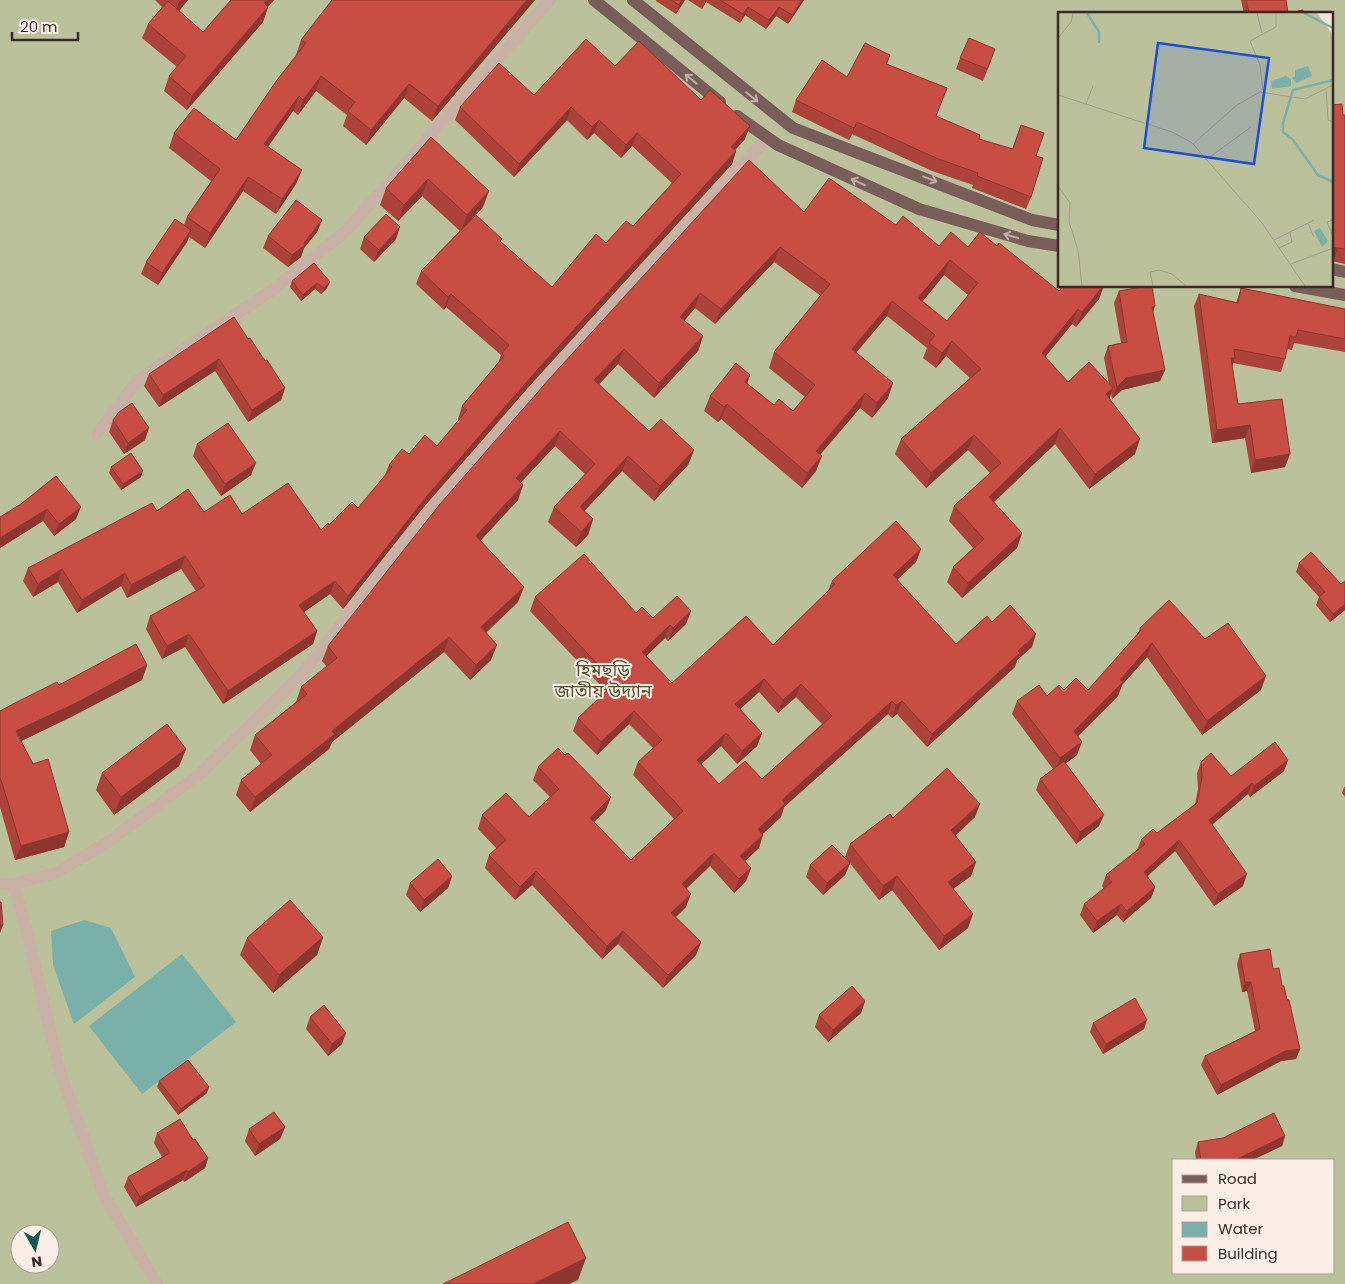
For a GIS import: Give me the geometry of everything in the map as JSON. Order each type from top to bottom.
[{"type":"main road","points":[[594,0],[767,138],[919,209],[1028,241],[1058,246]]},
{"type":"main road","points":[[632,0],[793,128],[1032,220],[1058,225]]},
{"type":"main road","points":[[1332,269],[1345,272]]},
{"type":"main road","points":[[1306,288],[1345,295]]},
{"type":"street","points":[[97,434],[137,381],[274,289],[346,231],[550,0]]},
{"type":"street","points":[[0,884],[13,884],[56,873],[108,842],[201,773],[302,674],[428,514],[532,394],[767,138]]},
{"type":"street","points":[[13,884],[26,928],[58,1064],[102,1192],[158,1284]]},
{"type":"green space","name":"হিমছড়ি জাতীয় উদ্যান","points":[[0,0],[1345,0],[1345,1284],[0,1284]]},
{"type":"water","points":[[84,920],[111,928],[135,977],[74,1024],[53,965],[51,931]]},
{"type":"water","points":[[182,954],[236,1022],[142,1094],[89,1026]]},
{"type":"building","points":[[231,0],[266,0],[264,3],[268,7],[192,96],[169,76],[186,56],[148,24],[168,1],[203,32]]},
{"type":"building","points":[[332,0],[527,0],[438,106],[409,84],[371,130],[348,111],[355,102],[321,76],[303,100],[299,96],[264,144],[302,170],[282,199],[248,177],[210,233],[187,217],[220,169],[174,133],[194,108],[236,140],[277,80],[306,43],[301,40]]},
{"type":"building","points":[[671,0],[682,0],[679,5]]},
{"type":"building","points":[[720,0],[802,0],[792,15],[779,7],[769,20],[748,7],[743,14]]},
{"type":"building","points":[[1246,0],[1286,0],[1288,12],[1249,12]]},
{"type":"building","points":[[969,38],[995,49],[987,69],[960,58]]},
{"type":"building","points":[[586,39],[615,66],[639,41],[701,100],[710,90],[750,126],[731,147],[736,151],[538,369],[427,496],[348,596],[335,581],[299,605],[317,631],[228,691],[189,634],[167,646],[150,616],[205,586],[185,556],[131,585],[125,573],[82,600],[62,569],[38,584],[28,568],[152,503],[157,511],[188,489],[204,512],[230,495],[242,514],[288,483],[321,530],[328,523],[329,525],[352,502],[358,508],[392,467],[389,465],[402,449],[409,454],[425,435],[437,446],[467,410],[462,406],[504,356],[502,353],[509,345],[451,294],[448,297],[421,271],[476,215],[502,239],[500,241],[552,287],[596,234],[606,243],[626,221],[633,226],[681,174],[637,133],[626,145],[599,120],[592,127],[571,107],[519,164],[460,107],[499,63],[534,95]]},
{"type":"building","points":[[865,43],[890,55],[886,64],[947,88],[936,116],[980,135],[979,139],[1013,149],[1021,125],[1044,133],[1036,156],[1043,158],[1031,197],[977,176],[978,173],[936,158],[857,122],[854,128],[796,100],[822,60],[847,77]]},
{"type":"building","points":[[1342,104],[1343,115],[1345,115],[1345,249],[1332,248],[1332,105]]},
{"type":"building","points":[[431,137],[489,191],[467,215],[428,179],[404,205],[386,188]]},
{"type":"building","points":[[749,160],[804,212],[829,178],[896,225],[903,216],[939,246],[951,232],[968,247],[980,232],[997,246],[999,243],[1059,291],[1061,288],[1101,288],[1082,312],[1078,309],[1042,353],[1068,382],[1089,362],[1113,388],[1106,394],[1140,439],[1095,474],[1060,428],[989,497],[1022,533],[968,583],[953,567],[984,539],[954,506],[1001,463],[974,435],[931,473],[901,439],[981,369],[952,341],[942,353],[929,343],[935,335],[892,301],[852,349],[893,383],[877,403],[865,393],[816,451],[822,456],[807,473],[727,404],[724,407],[710,396],[736,363],[750,375],[745,382],[774,405],[779,399],[793,411],[815,385],[774,352],[830,284],[780,247],[721,309],[700,293],[680,317],[703,336],[659,383],[624,349],[594,380],[649,431],[661,419],[694,450],[660,486],[628,456],[580,507],[593,519],[581,532],[554,507],[595,464],[560,431],[516,478],[523,485],[476,536],[524,587],[481,627],[497,645],[476,665],[449,637],[332,731],[335,734],[255,797],[241,780],[272,755],[255,735],[307,694],[301,687],[337,658],[328,646],[440,504],[551,377]],"holes":[[[950,260],[978,283],[947,321],[918,298]]]},
{"type":"building","points":[[296,200],[322,220],[304,243],[305,245],[292,255],[268,236]]},
{"type":"building","points":[[386,214],[400,227],[379,250],[364,237]]},
{"type":"building","points":[[175,219],[191,230],[162,273],[146,262]]},
{"type":"building","points":[[314,263],[330,282],[324,288],[317,283],[303,295],[292,281]]},
{"type":"building","points":[[1152,288],[1155,306],[1152,307],[1165,370],[1126,378],[1117,387],[1108,346],[1127,342],[1119,291]]},
{"type":"building","points":[[1241,288],[1345,309],[1345,339],[1298,330],[1296,337],[1290,336],[1285,359],[1234,349],[1235,358],[1231,358],[1238,404],[1282,399],[1290,454],[1255,460],[1250,425],[1217,430],[1199,294],[1238,303]]},
{"type":"building","points":[[234,317],[248,339],[250,338],[265,361],[267,360],[285,388],[252,410],[219,359],[163,395],[149,374]]},
{"type":"building","points":[[132,403],[149,428],[128,443],[113,420],[119,412]]},
{"type":"building","points":[[228,423],[256,463],[225,484],[197,444]]},
{"type":"building","points":[[131,453],[143,471],[123,484],[111,467]]},
{"type":"building","points":[[56,476],[81,507],[59,524],[47,509],[0,538],[0,517],[21,504]]},
{"type":"building","points":[[896,521],[921,549],[893,575],[956,644],[987,616],[992,622],[1010,605],[1036,634],[1018,651],[1020,653],[932,734],[902,701],[896,705],[892,701],[782,800],[785,804],[758,829],[763,835],[740,856],[751,868],[739,879],[714,853],[682,884],[691,894],[671,913],[701,942],[668,975],[623,931],[607,946],[536,871],[520,887],[489,855],[506,840],[482,815],[506,793],[529,817],[559,789],[538,767],[558,748],[565,755],[568,753],[611,797],[590,818],[631,860],[683,811],[638,762],[662,740],[634,711],[601,742],[578,718],[615,683],[535,597],[584,554],[636,613],[642,607],[653,618],[677,596],[691,611],[673,628],[670,625],[642,652],[672,683],[746,616],[773,645],[835,584],[832,581]],"holes":[[[764,679],[783,700],[801,684],[832,716],[762,779],[745,761],[719,784],[697,760],[726,733],[742,751],[762,733],[735,704]]]},
{"type":"building","points":[[1311,552],[1341,584],[1345,581],[1345,604],[1333,614],[1319,597],[1325,592],[1299,563]]},
{"type":"building","points":[[1169,600],[1205,639],[1228,623],[1266,676],[1207,721],[1152,643],[1120,680],[1123,682],[1074,731],[1082,742],[1060,758],[1017,701],[1039,685],[1047,696],[1059,685],[1064,690],[1076,678],[1088,690],[1141,630],[1140,628]]},
{"type":"building","points":[[136,644],[147,665],[76,703],[16,731],[33,764],[48,759],[69,832],[21,846],[0,778],[0,711],[57,682],[59,685]]},
{"type":"building","points":[[167,724],[186,749],[121,797],[102,773]]},
{"type":"building","points":[[1275,742],[1288,760],[1254,786],[1252,783],[1209,820],[1247,874],[1218,894],[1179,840],[1144,872],[1155,887],[1127,911],[1121,904],[1097,921],[1084,904],[1112,882],[1106,875],[1145,844],[1141,840],[1153,829],[1157,833],[1197,803],[1202,778],[1201,762],[1211,753],[1231,776]]},
{"type":"building","points":[[1064,761],[1104,815],[1080,832],[1040,779]]},
{"type":"building","points":[[947,768],[980,804],[951,830],[976,862],[948,882],[973,914],[944,936],[897,876],[883,886],[850,844],[890,814],[893,818]]},
{"type":"building","points":[[832,845],[850,863],[827,883],[810,865]]},
{"type":"building","points":[[438,859],[452,876],[424,900],[410,883]]},
{"type":"building","points":[[290,900],[323,937],[279,975],[247,938]]},
{"type":"building","points":[[1,902],[3,925],[0,925]]},
{"type":"building","points":[[1270,949],[1273,969],[1279,968],[1282,986],[1284,986],[1287,1000],[1289,1000],[1300,1049],[1285,1051],[1221,1085],[1205,1056],[1260,1029],[1251,982],[1245,982],[1240,954]]},
{"type":"building","points":[[852,986],[865,1001],[833,1030],[819,1015]]},
{"type":"building","points":[[1135,998],[1147,1020],[1106,1044],[1093,1023]]},
{"type":"building","points":[[324,1005],[346,1033],[332,1044],[310,1017]]},
{"type":"building","points":[[188,1060],[209,1087],[181,1109],[159,1081]]},
{"type":"building","points":[[274,1112],[285,1127],[259,1144],[249,1129]]},
{"type":"building","points":[[1274,1113],[1285,1136],[1237,1159],[1201,1159],[1198,1142],[1223,1138]]},
{"type":"building","points":[[180,1119],[193,1140],[195,1139],[208,1158],[188,1172],[187,1170],[140,1197],[128,1177],[170,1153],[157,1133]]},
{"type":"building","points":[[568,1222],[586,1258],[533,1284],[443,1284]]}]
